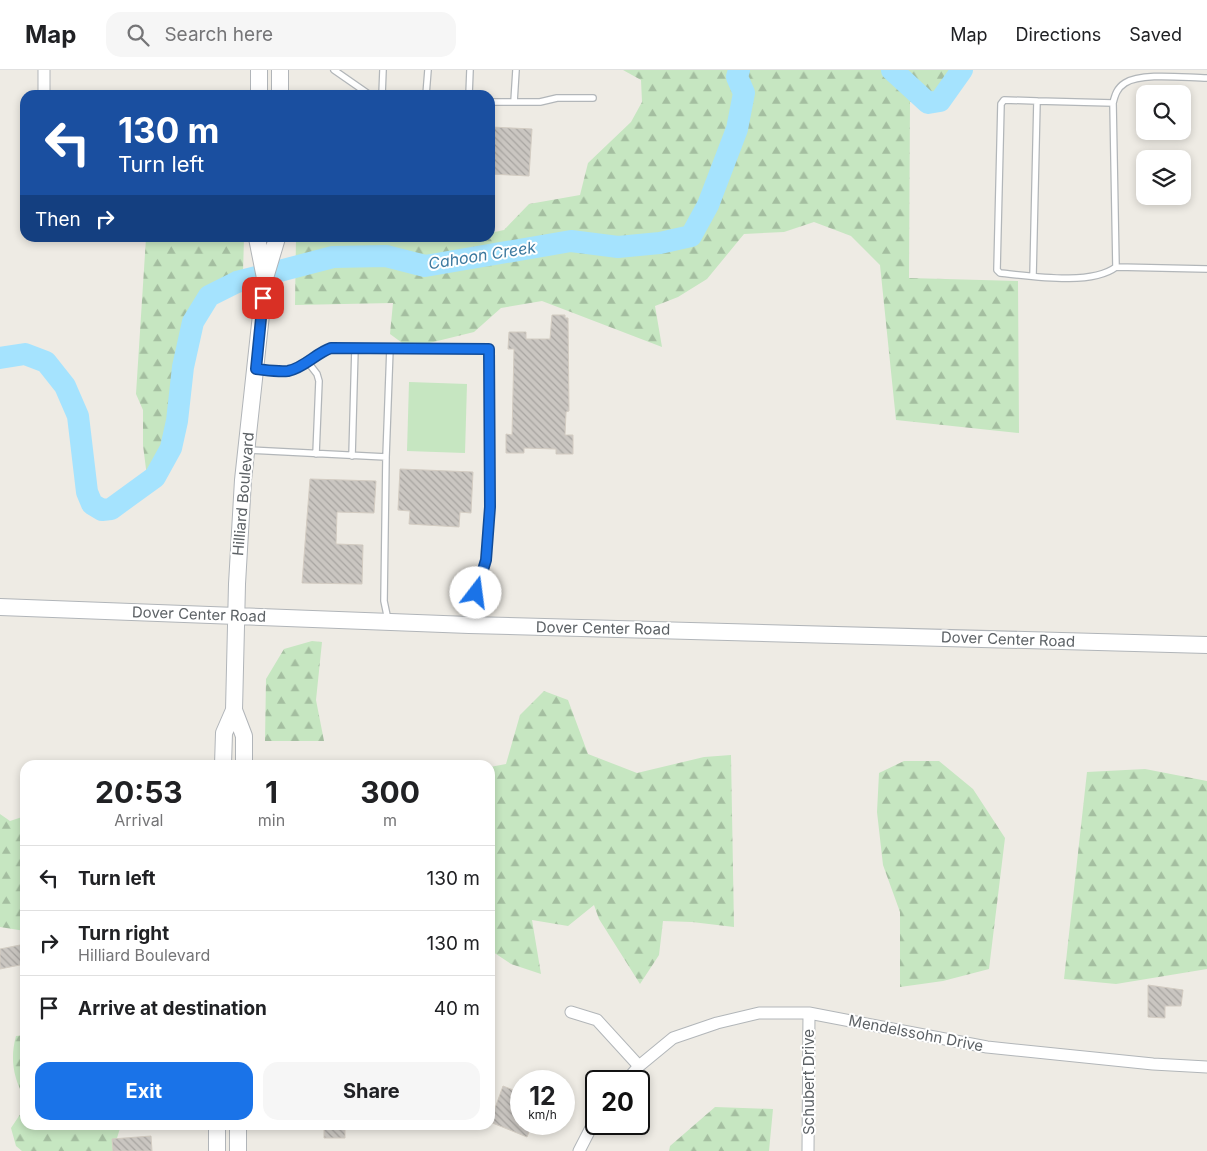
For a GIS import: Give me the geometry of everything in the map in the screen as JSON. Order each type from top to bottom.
[{"type":"street","points":[[44,70],[44,90]]},
{"type":"street","points":[[259,70],[259,90]]},
{"type":"street","points":[[280,70],[280,90]]},
{"type":"street","name":"Hilliard Boulevard","points":[[244,760],[244,736],[234,710],[239,533],[265,278],[276,242]]},
{"type":"street","name":"Hilliard Boulevard","points":[[258,244],[265,278]]},
{"type":"street","name":"Dover Center Road","points":[[0,607],[469,625],[1207,645]]},
{"type":"street","name":"Hilliard Boulevard","points":[[223,760],[224,733],[234,710]]},
{"type":"street","points":[[572,1012],[597,1020],[639,1066]]},
{"type":"street","name":"Mendelssohn Drive","points":[[636,1070],[673,1038],[717,1023],[759,1013],[809,1013],[986,1047],[1153,1064],[1207,1067]]},
{"type":"street","name":"Schubert Drive","points":[[808,1151],[809,1013]]},
{"type":"street","points":[[217,1130],[217,1151]]},
{"type":"street","points":[[238,1130],[238,1151]]},
{"type":"street","points":[[579,1151],[587,1135]]},
{"type":"lane","points":[[334,70],[363,90]]},
{"type":"lane","points":[[382,90],[383,70]]},
{"type":"lane","points":[[426,90],[428,70]]},
{"type":"lane","points":[[469,90],[470,70]]},
{"type":"lane","points":[[514,102],[516,70]]},
{"type":"lane","points":[[1150,77],[1153,70]]},
{"type":"lane","points":[[1116,267],[1113,103],[1116,93],[1126,82],[1150,77],[1207,78]]},
{"type":"lane","points":[[495,102],[540,102],[557,98],[592,98]]},
{"type":"lane","points":[[1113,103],[1004,100],[1001,104],[997,270],[1000,273],[1033,276],[1090,277],[1109,272],[1116,267],[1207,269]]},
{"type":"lane","points":[[1033,276],[1037,101]]},
{"type":"lane","points":[[256,369],[289,371],[319,352],[331,348],[489,349],[488,532],[486,560],[469,625]]},
{"type":"lane","points":[[352,456],[355,348]]},
{"type":"lane","points":[[389,622],[384,601],[390,348]]},
{"type":"lane","points":[[307,361],[317,374],[319,381],[316,454]]},
{"type":"lane","points":[[246,450],[386,457]]},
{"type":"green space","points":[[623,70],[962,70],[940,101],[910,102],[909,278],[1018,281],[1019,433],[896,420],[880,265],[851,236],[814,222],[784,232],[744,234],[707,279],[678,297],[655,306],[662,347],[542,301],[501,308],[474,332],[409,348],[390,334],[393,303],[295,305],[296,242],[495,242],[495,232],[504,230],[529,204],[580,195],[588,163],[631,122],[642,102],[641,80]]},
{"type":"green space","points":[[146,242],[244,242],[243,272],[237,282],[209,296],[193,322],[183,367],[177,421],[171,448],[155,477],[147,477],[143,445],[143,410],[136,394]]},
{"type":"green space","points":[[409,382],[467,384],[465,453],[407,451]]},
{"type":"green space","points":[[312,641],[322,642],[316,700],[324,741],[265,741],[266,679],[284,649]]},
{"type":"green space","points":[[544,691],[568,700],[588,754],[637,773],[704,757],[731,755],[734,927],[663,921],[659,955],[640,984],[599,919],[594,905],[568,926],[532,920],[541,974],[511,964],[495,953],[495,766],[506,764],[520,715]]},
{"type":"green space","points":[[904,761],[939,761],[973,789],[1005,838],[989,969],[943,981],[900,987],[900,912],[883,865],[877,812],[879,773]]},
{"type":"green space","points":[[1145,769],[1207,781],[1207,969],[1116,984],[1064,979],[1087,772]]},
{"type":"green space","points":[[0,814],[10,821],[20,818],[20,930],[0,927]]},
{"type":"green space","points":[[16,1036],[20,1036],[20,1088],[15,1075],[13,1060]]},
{"type":"green space","points":[[715,1107],[773,1109],[769,1151],[669,1151],[670,1146]]},
{"type":"green space","points":[[20,1114],[20,1130],[119,1130],[113,1151],[22,1151],[16,1146],[11,1128]]},
{"type":"building","points":[[495,127],[532,129],[529,176],[495,174]]},
{"type":"building","points":[[552,315],[565,315],[565,318],[568,318],[569,411],[566,412],[565,435],[573,435],[573,454],[556,454],[556,449],[524,448],[524,453],[506,453],[506,434],[512,435],[514,349],[508,349],[509,332],[526,332],[526,339],[550,339]]},
{"type":"building","points":[[400,469],[473,472],[471,513],[460,512],[459,527],[409,524],[410,511],[398,510]]},
{"type":"building","points":[[310,479],[376,481],[374,513],[337,512],[336,544],[363,545],[362,584],[302,583]]},
{"type":"building","points":[[20,945],[20,965],[0,969],[0,949]]},
{"type":"building","points":[[1148,985],[1183,990],[1181,1006],[1165,1006],[1165,1018],[1148,1017]]},
{"type":"building","points":[[503,1086],[510,1089],[510,1130],[495,1124],[495,1108]]},
{"type":"building","points":[[324,1130],[345,1130],[345,1138],[324,1138]]},
{"type":"building","points":[[151,1136],[152,1151],[113,1151],[112,1139]]},
{"type":"waterway","name":"Cahoon Creek","points":[[0,358],[25,354],[46,362],[65,386],[78,416],[87,492],[92,504],[102,510],[111,509],[155,477],[171,448],[177,421],[183,367],[193,322],[209,296],[237,282],[333,257],[386,256],[425,266],[571,241],[618,247],[660,243],[691,236],[708,205],[737,129],[744,93],[737,77],[739,70]]},
{"type":"waterway","name":"Cahoon Creek","points":[[892,70],[928,103],[940,101],[962,70]]},
{"type":"route","points":[[263,298],[256,369],[289,371],[303,364],[319,352],[331,348],[489,349],[490,507],[486,560],[476,593]]}]
